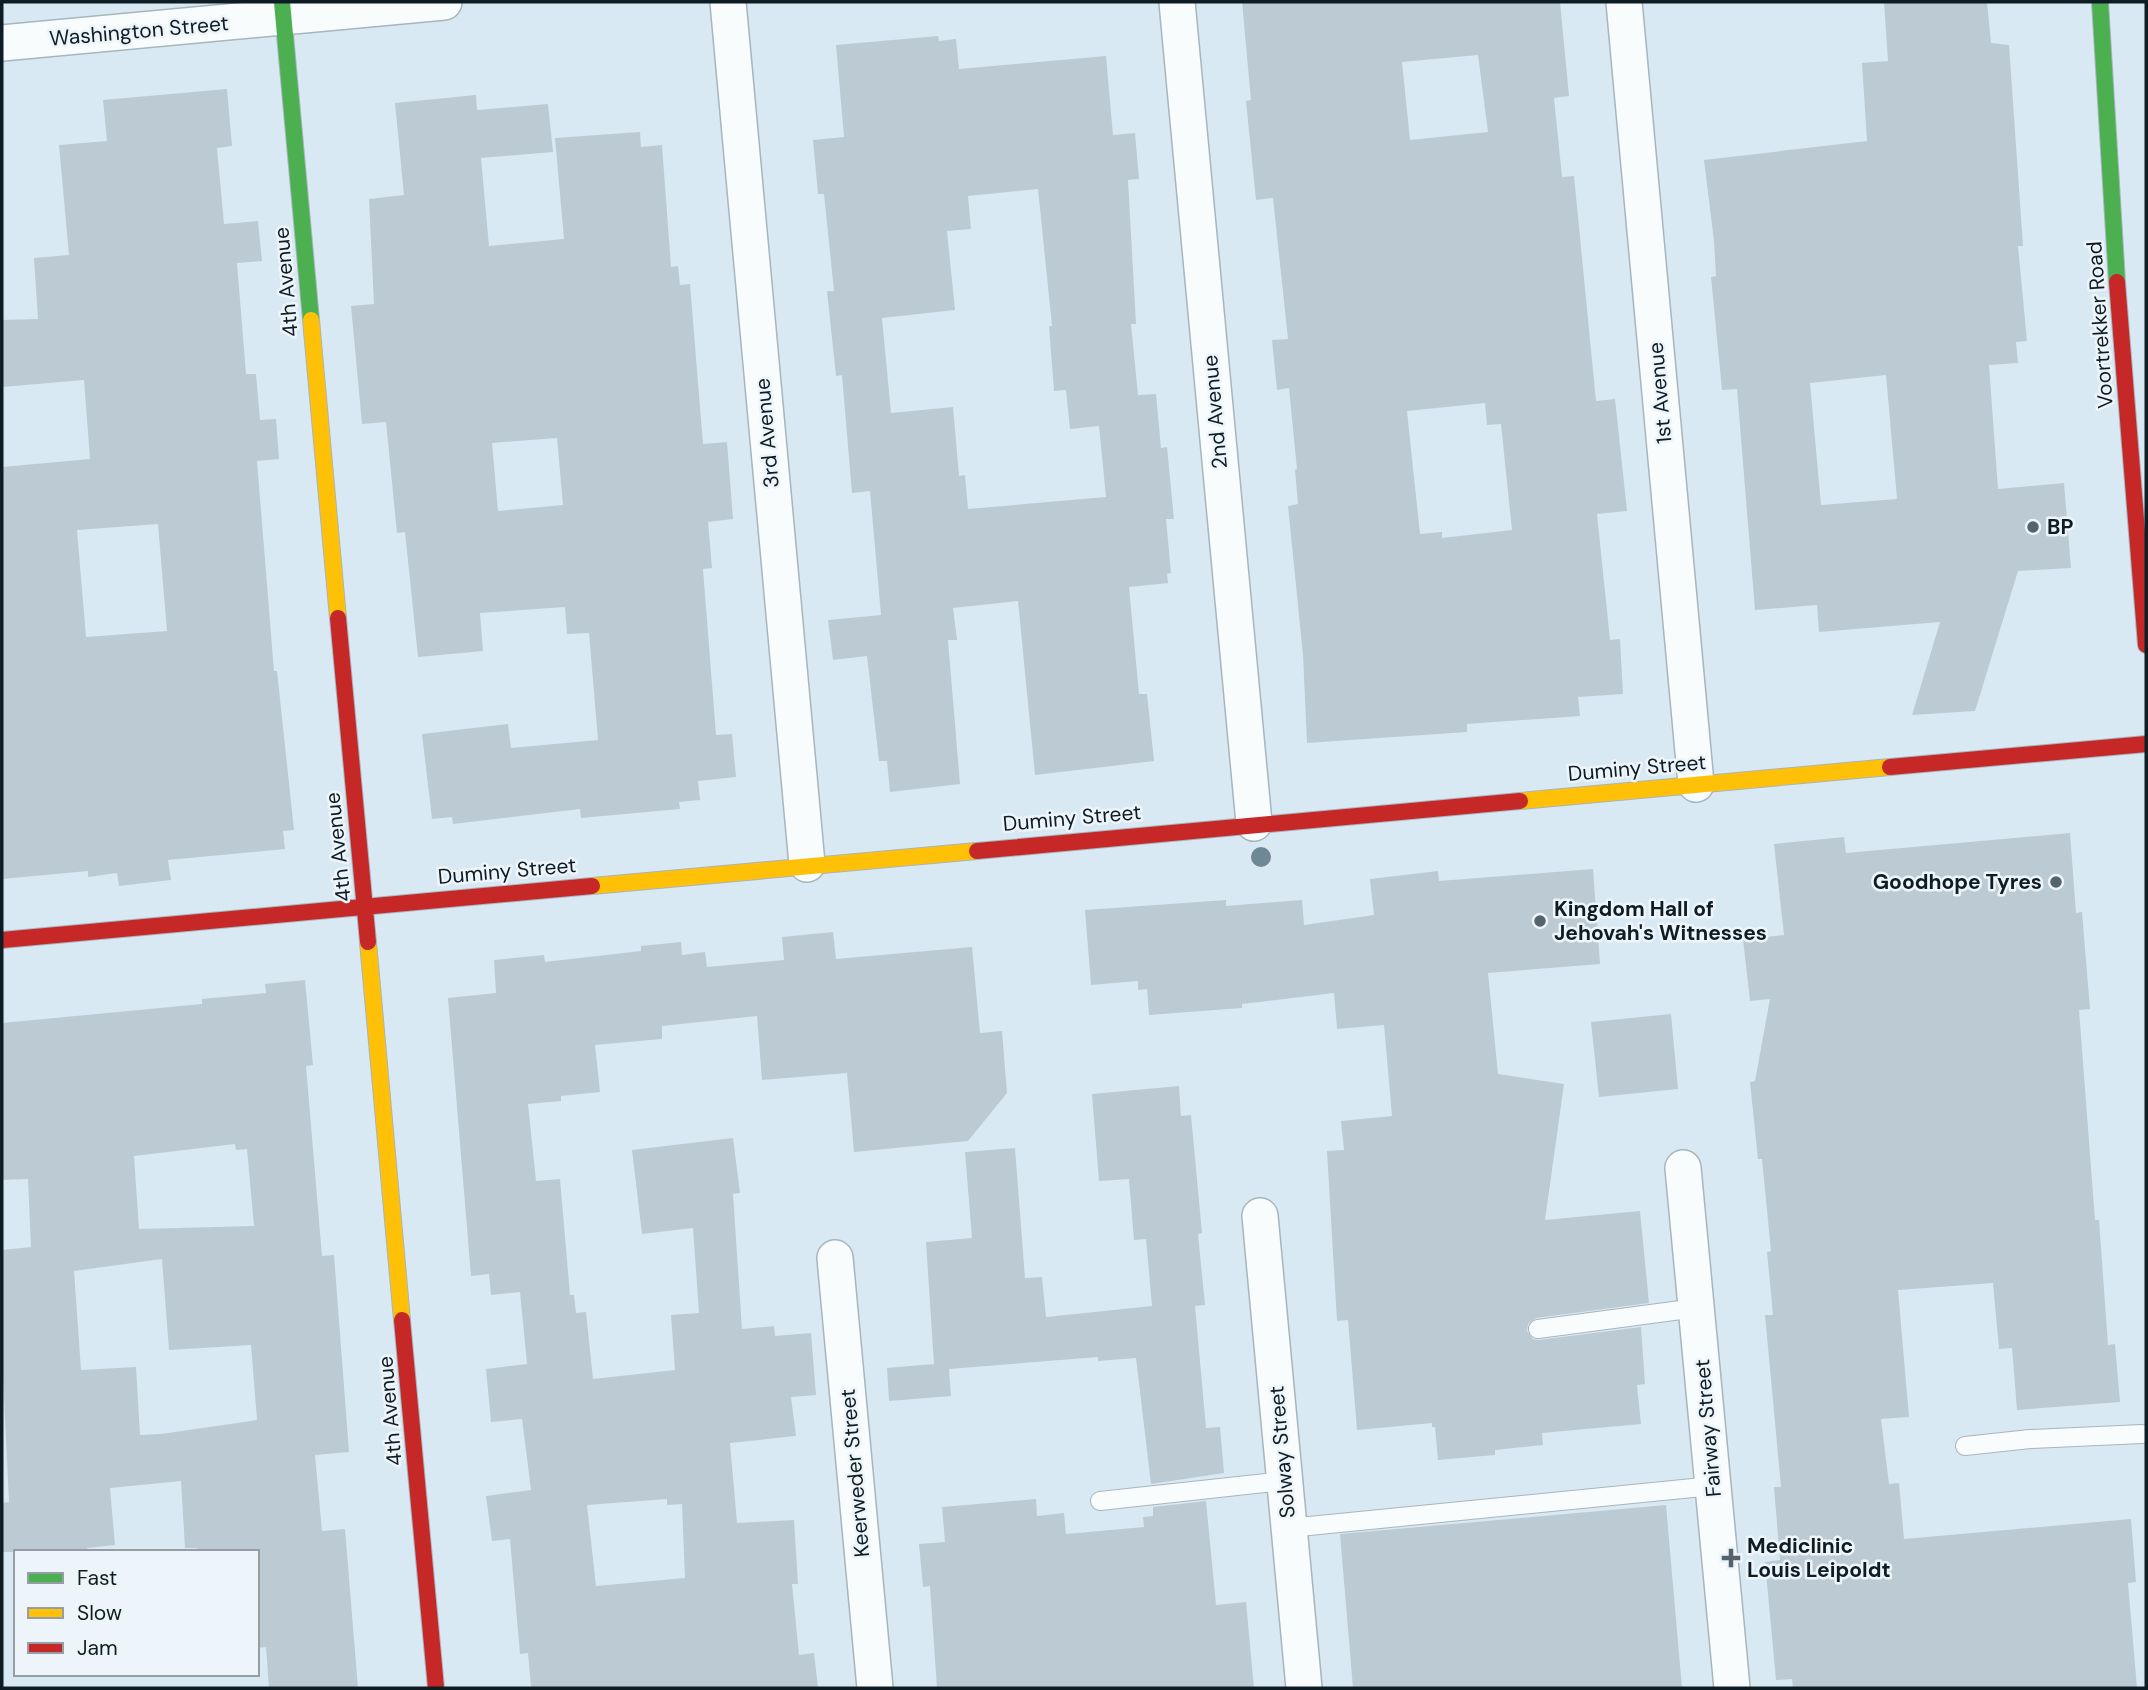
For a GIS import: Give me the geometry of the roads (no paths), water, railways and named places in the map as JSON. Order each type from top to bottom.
[{"type":"street","name":"Washington Street","points":[[2,43],[283,10],[444,2]]},
{"type":"street","name":"3rd Avenue","points":[[728,2],[807,864]]},
{"type":"street","name":"2nd Avenue","points":[[1177,2],[1254,823]]},
{"type":"street","name":"1st Avenue","points":[[1624,2],[1696,784]]},
{"type":"street","name":"Voortrekker Road","points":[[2100,2],[2117,284],[2146,645]]},
{"type":"street","name":"4th Avenue","points":[[283,10],[436,1688]]},
{"type":"street","name":"Duminy Street","points":[[2,940],[1254,823],[2146,744]]},
{"type":"street","name":"Fairway Street","points":[[1683,1168],[1732,1688]]},
{"type":"street","name":"Solway Street","points":[[1260,1216],[1304,1688]]},
{"type":"street","name":"Keerweder Street","points":[[835,1258],[874,1688]]},
{"type":"lane","points":[[1538,1329],[1696,1308]]},
{"type":"lane","points":[[1965,1446],[2030,1438],[2142,1434]]},
{"type":"lane","points":[[1100,1501],[1284,1481]]},
{"type":"lane","points":[[1289,1528],[1713,1486]]},
{"type":"place","name":"BP","points":[[2033,527]]},
{"type":"place","name":"Goodhope Tyres","points":[[2056,882]]},
{"type":"place","name":"Kingdom Hall of Jehovah's Witnesses","points":[[1540,921]]},
{"type":"place","name":"Mediclinic Louis Leipoldt","points":[[1731,1558]]}]
